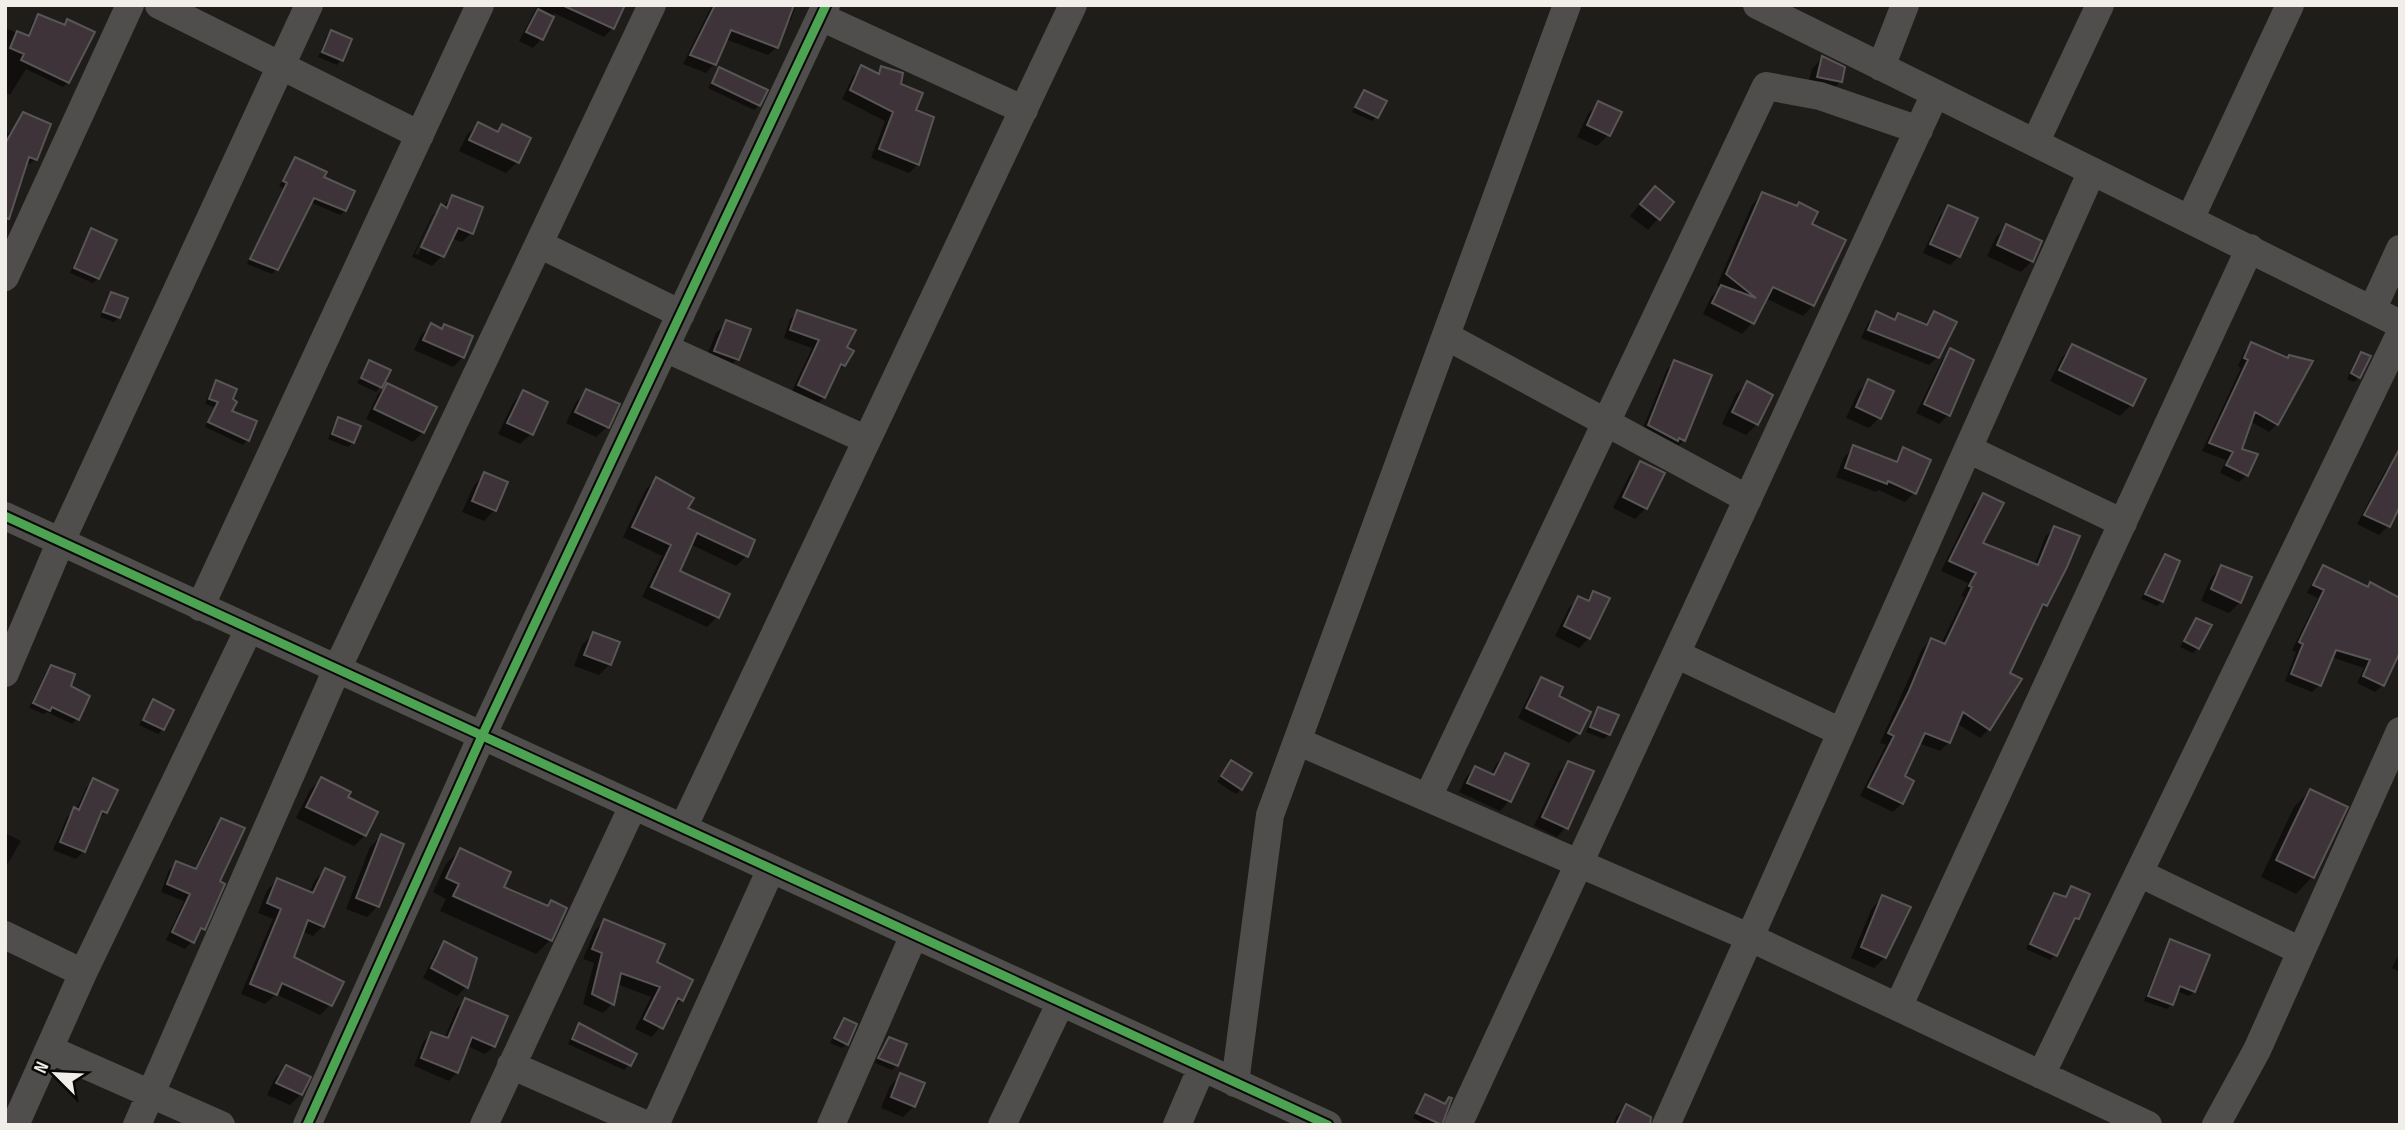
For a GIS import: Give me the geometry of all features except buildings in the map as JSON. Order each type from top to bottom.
[{"type":"street","points":[[5,277],[130,5]]},
{"type":"street","points":[[159,5],[420,135]]},
{"type":"street","points":[[5,673],[61,541],[309,5]]},
{"type":"street","points":[[200,607],[480,5]]},
{"type":"street","points":[[137,1125],[337,669],[652,5]]},
{"type":"street","points":[[683,828],[1073,5]]},
{"type":"street","points":[[1235,1083],[1270,815],[1567,5]]},
{"type":"street","points":[[1757,5],[2400,324]]},
{"type":"street","points":[[1881,67],[1905,5]]},
{"type":"street","points":[[2035,143],[2100,5]]},
{"type":"street","points":[[2190,219],[2290,5]]},
{"type":"street","points":[[307,1125],[482,736],[824,11],[1024,110]]},
{"type":"street","points":[[1428,797],[1766,86],[1820,96],[1919,130]]},
{"type":"street","points":[[1458,1125],[1935,94]]},
{"type":"street","points":[[1666,1125],[2092,171]]},
{"type":"street","points":[[539,244],[681,314]]},
{"type":"street","points":[[1898,1007],[2250,248]]},
{"type":"street","points":[[2372,310],[2400,249]]},
{"type":"street","points":[[2041,1074],[2400,334]]},
{"type":"street","points":[[1446,336],[1748,499]]},
{"type":"street","points":[[665,348],[867,440]]},
{"type":"street","points":[[1968,449],[2123,523]]},
{"type":"street","points":[[5,516],[1328,1125]]},
{"type":"street","points":[[15,1125],[83,973],[249,629]]},
{"type":"street","points":[[1676,654],[1841,732]]},
{"type":"street","points":[[2216,1125],[2256,1050],[2400,731]]},
{"type":"street","points":[[1297,741],[1751,938],[2148,1125]]},
{"type":"street","points":[[484,1125],[633,806]]},
{"type":"street","points":[[655,1125],[771,869]]},
{"type":"street","points":[[2139,873],[2301,951]]},
{"type":"street","points":[[5,935],[83,973]]},
{"type":"street","points":[[831,1125],[914,935]]},
{"type":"street","points":[[1002,1125],[1061,1002]]},
{"type":"street","points":[[49,1049],[221,1125]]},
{"type":"street","points":[[512,1065],[646,1125]]},
{"type":"street","points":[[1177,1125],[1202,1067]]},
{"type":"cycle path","points":[[307,1125],[482,736],[826,5]]},
{"type":"cycle path","points":[[5,516],[1328,1125]]}]
